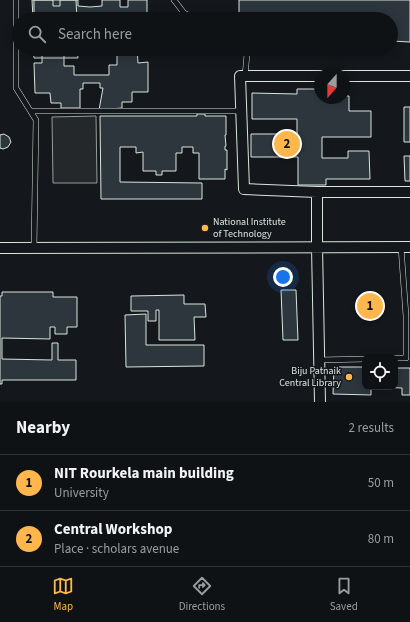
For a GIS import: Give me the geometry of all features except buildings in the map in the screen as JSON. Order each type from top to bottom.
[{"type":"street","points":[[314,76],[243,76],[241,111],[244,189],[317,192],[410,192]]},
{"type":"street","points":[[350,76],[410,76]]},
{"type":"street","points":[[317,192],[320,402]]},
{"type":"street","points":[[0,248],[405,247]]},
{"type":"lane","points":[[16,0],[16,12]]},
{"type":"lane","points":[[174,0],[183,12]]},
{"type":"lane","points":[[16,56],[16,88],[36,120],[34,248]]},
{"type":"lane","points":[[243,76],[247,56]]},
{"type":"lane","points":[[30,111],[241,111]]},
{"type":"lane","points":[[398,358],[406,358],[408,316],[405,247]]},
{"type":"lane","points":[[319,360],[362,359]]},
{"type":"shaded area","points":[[96,116],[97,183],[53,183],[52,117]]},
{"type":"place","name":"Central Workshop","points":[[287,144]]},
{"type":"place","name":"National Institute of Technology","points":[[205,228]]},
{"type":"place","name":"NIT Rourkela main building","points":[[370,306]]},
{"type":"place","name":"Biju Patnaik Central Library","points":[[349,377]]}]
